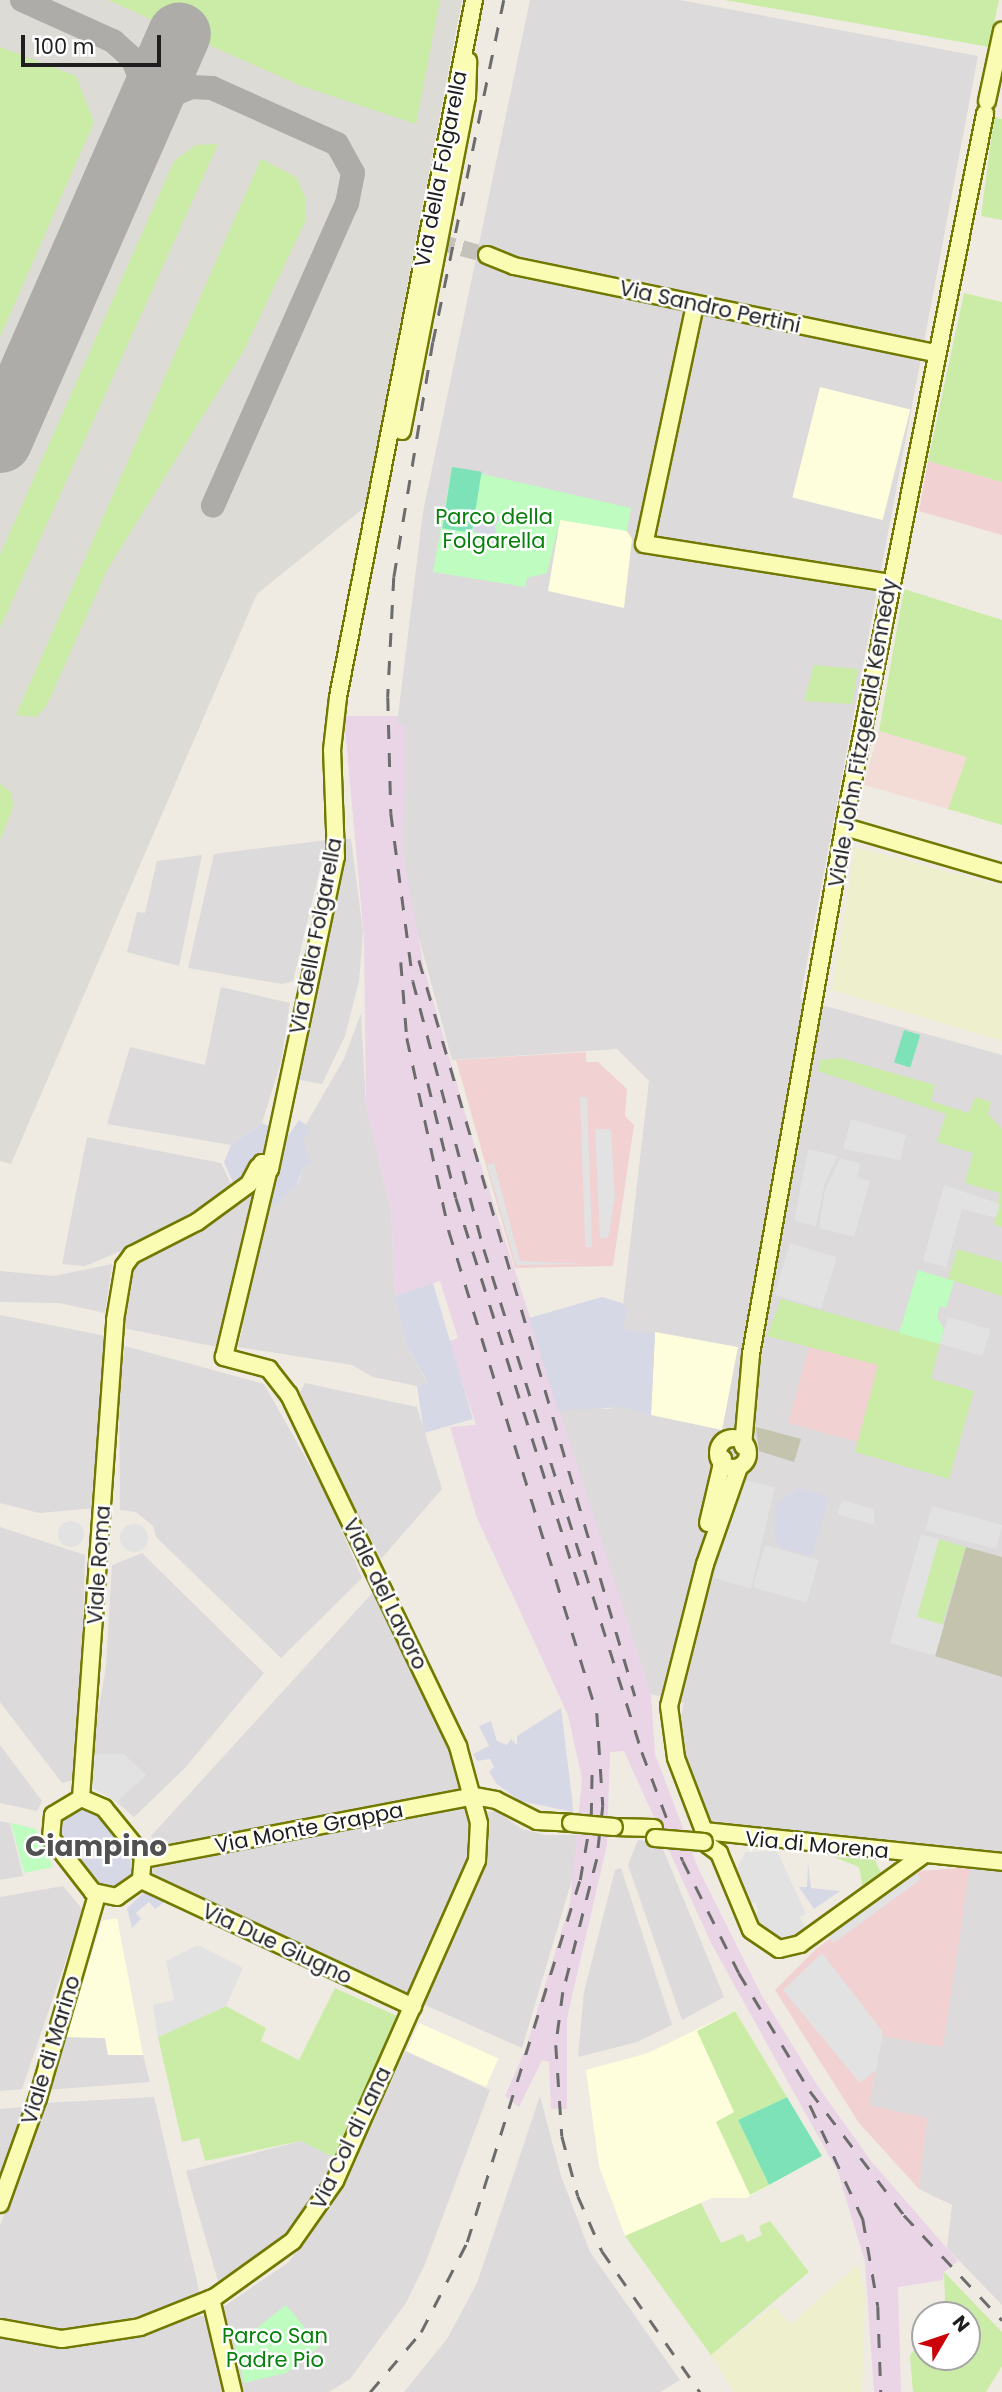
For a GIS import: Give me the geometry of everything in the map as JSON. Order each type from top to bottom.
[{"type":"street","name":"Via della Folgarella","points":[[263,1168],[276,1129],[336,857],[334,722],[474,0]]},
{"type":"street","name":"Viale John Fitzgerald Kennedy","points":[[738,1470],[747,1461],[743,1446],[751,1354],[845,827],[935,353],[1002,31]]},
{"type":"street","name":"Via Sandro Pertini","points":[[487,255],[695,305],[935,353]]},
{"type":"street","points":[[695,305],[643,544],[890,583]]},
{"type":"street","points":[[845,827],[1002,873]]},
{"type":"street","name":"Viale Roma","points":[[81,1798],[114,1331],[127,1259],[197,1222],[249,1184],[263,1168]]},
{"type":"street","name":"Viale del Lavoro","points":[[263,1168],[259,1208],[224,1357],[269,1369],[289,1395],[450,1727],[474,1796],[480,1837],[473,1872],[413,2007]]},
{"type":"street","name":"Viale John Fitzgerald Kennedy","points":[[723,1459],[719,1445],[728,1436],[751,1354]]},
{"type":"street","points":[[728,1436],[743,1446]]},
{"type":"street","points":[[705,1564],[705,1536],[723,1459],[738,1470],[705,1564],[669,1714],[678,1764],[704,1837],[717,1849],[751,1930],[779,1949],[800,1944],[884,1881],[925,1855]]},
{"type":"street","name":"Via di Morena","points":[[474,1796],[496,1800],[537,1821],[632,1827],[654,1833],[1002,1862]]},
{"type":"street","name":"Via Monte Grappa","points":[[144,1859],[474,1796]]},
{"type":"street","points":[[81,1798],[104,1808],[144,1859],[141,1880],[117,1897],[97,1895],[61,1856],[49,1831],[60,1808],[81,1798]]},
{"type":"street","points":[[724,1870],[734,1849],[760,1841]]},
{"type":"street","points":[[877,1851],[886,1867],[884,1881]]},
{"type":"street","name":"Via Due Giugno","points":[[141,1880],[413,2007]]},
{"type":"street","name":"Viale di Marino","points":[[0,2204],[38,2098],[97,1895]]},
{"type":"street","name":"Via Col di Lana","points":[[0,2328],[43,2338],[92,2336],[140,2327],[211,2299],[266,2264],[317,2211],[413,2007]]},
{"type":"street","points":[[211,2299],[233,2392]]},
{"type":"shaded area","points":[[0,0],[462,0],[365,507],[257,594],[11,1164],[0,1161]]},
{"type":"shaded area","points":[[530,0],[680,0],[978,56],[800,999],[1002,1055],[1002,2305],[947,2248],[952,2205],[919,2189],[927,2118],[869,2105],[882,2036],[943,2046],[972,1853],[707,1826],[676,1742],[684,1703],[651,1694],[557,1406],[611,1409],[649,1081],[617,1049],[452,1060],[412,913],[404,858],[404,725],[398,725],[398,716],[423,512]]},
{"type":"shaded area","points":[[820,387],[910,409],[883,520],[792,498]]},
{"type":"shaded area","points":[[928,461],[1002,482],[1002,535],[919,511]]},
{"type":"shaded area","points":[[492,516],[500,517],[495,527],[500,550],[480,546],[482,533],[473,532],[475,522],[487,523]]},
{"type":"shaded area","points":[[566,517],[627,531],[632,539],[624,608],[548,591],[560,520]]},
{"type":"shaded area","points":[[344,716],[398,716],[398,725],[405,725],[404,858],[424,968],[472,1137],[651,1694],[655,1754],[698,1868],[762,1996],[819,2088],[871,2161],[958,2261],[944,2272],[943,2280],[898,2287],[901,2392],[874,2392],[865,2262],[838,2172],[711,1943],[624,1751],[610,1752],[607,1845],[567,2018],[567,2109],[551,2109],[549,2062],[542,2060],[519,2107],[505,2096],[526,2048],[570,1903],[582,1779],[568,1715],[477,1518],[450,1427],[476,1425],[449,1341],[458,1338],[440,1281],[395,1296],[391,1209],[366,1106],[364,938]]},
{"type":"shaded area","points":[[879,731],[967,756],[952,810],[864,785]]},
{"type":"shaded area","points":[[346,839],[351,839],[363,931],[359,981],[345,1036],[322,1084],[295,1079]]},
{"type":"shaded area","points":[[327,840],[293,981],[282,984],[188,968],[214,854]]},
{"type":"shaded area","points":[[855,847],[1002,886],[1002,1041],[832,990]]},
{"type":"shaded area","points":[[202,855],[179,966],[127,952],[137,912],[145,913],[157,861]]},
{"type":"shaded area","points":[[221,987],[290,1003],[281,1062],[262,1123],[231,1145],[107,1124],[130,1047],[205,1065]]},
{"type":"shaded area","points":[[361,1013],[366,1106],[391,1209],[395,1295],[407,1346],[428,1384],[417,1386],[373,1377],[352,1365],[238,1347],[243,1326],[237,1318],[268,1198],[282,1196],[298,1183],[304,1166],[295,1143],[344,1059]]},
{"type":"shaded area","points":[[586,1052],[586,1062],[598,1062],[627,1089],[625,1116],[634,1125],[613,1266],[515,1268],[456,1060]]},
{"type":"shaded area","points":[[580,1097],[587,1097],[592,1247],[585,1247]]},
{"type":"shaded area","points":[[851,1119],[906,1135],[900,1160],[843,1149]]},
{"type":"shaded area","points":[[299,1120],[311,1128],[303,1142],[311,1163],[304,1166],[296,1186],[275,1205],[239,1196],[224,1162],[231,1145],[262,1123],[288,1136]]},
{"type":"shaded area","points":[[595,1129],[611,1129],[615,1197],[608,1238],[600,1238]]},
{"type":"shaded area","points":[[87,1137],[221,1163],[233,1188],[133,1246],[85,1266],[62,1264]]},
{"type":"shaded area","points":[[808,1149],[838,1156],[825,1182],[816,1226],[794,1221]]},
{"type":"shaded area","points":[[840,1158],[860,1164],[857,1177],[870,1181],[854,1237],[819,1228],[825,1190]]},
{"type":"shaded area","points":[[494,1163],[520,1261],[587,1264],[516,1265],[487,1164]]},
{"type":"shaded area","points":[[944,1185],[1000,1204],[996,1218],[962,1209],[946,1267],[923,1261]]},
{"type":"shaded area","points":[[244,1195],[253,1201],[217,1347],[118,1327],[137,1259]]},
{"type":"shaded area","points":[[790,1243],[837,1257],[821,1309],[774,1295]]},
{"type":"shaded area","points":[[112,1264],[105,1313],[59,1303],[0,1302],[0,1271],[54,1276]]},
{"type":"shaded area","points":[[433,1283],[473,1419],[424,1433],[417,1386],[428,1383],[407,1346],[395,1296]]},
{"type":"shaded area","points":[[602,1297],[622,1303],[627,1311],[623,1329],[655,1334],[651,1415],[622,1407],[558,1411],[529,1318]]},
{"type":"shaded area","points":[[0,1315],[106,1336],[96,1508],[39,1513],[0,1503]]},
{"type":"shaded area","points":[[948,1317],[990,1329],[983,1356],[940,1344]]},
{"type":"shaded area","points":[[655,1332],[738,1347],[722,1430],[651,1415]]},
{"type":"shaded area","points":[[125,1346],[264,1384],[326,1494],[362,1578],[281,1658],[156,1537],[153,1526],[136,1512],[120,1510],[119,1384]]},
{"type":"shaded area","points":[[809,1346],[880,1365],[859,1442],[788,1423]]},
{"type":"shaded area","points":[[305,1383],[417,1407],[442,1489],[381,1559],[316,1430],[300,1392]]},
{"type":"shaded area","points":[[756,1427],[801,1439],[794,1462],[759,1451]]},
{"type":"shaded area","points":[[745,1480],[775,1487],[751,1589],[714,1578],[736,1488]]},
{"type":"shaded area","points":[[798,1488],[829,1497],[812,1556],[781,1548],[774,1535],[777,1504]]},
{"type":"shaded area","points":[[842,1500],[874,1509],[874,1525],[837,1514]]},
{"type":"shaded area","points":[[932,1506],[1002,1525],[996,1549],[926,1530]]},
{"type":"shaded area","points":[[71,1521],[80,1525],[84,1534],[80,1543],[71,1547],[62,1543],[58,1534],[62,1525]]},
{"type":"shaded area","points":[[134,1524],[144,1528],[148,1538],[144,1548],[134,1552],[124,1548],[120,1538],[124,1528]]},
{"type":"shaded area","points":[[0,1527],[85,1555],[79,1779],[62,1783],[0,1702]]},
{"type":"shaded area","points":[[921,1534],[939,1539],[917,1617],[944,1625],[935,1656],[890,1643]]},
{"type":"shaded area","points":[[765,1545],[819,1560],[807,1603],[753,1587]]},
{"type":"shaded area","points":[[966,1547],[1002,1557],[1002,1677],[935,1656]]},
{"type":"shaded area","points":[[142,1553],[264,1673],[185,1768],[134,1817],[98,1786],[86,1784],[106,1666],[112,1565]]},
{"type":"shaded area","points":[[375,1590],[453,1747],[465,1788],[157,1848],[151,1836]]},
{"type":"shaded area","points":[[561,1708],[573,1812],[520,1801],[497,1784],[489,1772],[494,1767],[490,1759],[477,1761],[473,1754],[489,1746],[479,1726],[491,1721],[497,1741],[507,1745],[511,1739],[517,1745],[517,1736]]},
{"type":"shaded area","points":[[0,1745],[42,1801],[37,1811],[0,1803]]},
{"type":"shaded area","points":[[89,1754],[124,1754],[146,1775],[117,1802],[86,1784]]},
{"type":"shaded area","points":[[73,1806],[95,1808],[131,1853],[133,1875],[121,1887],[99,1886],[61,1840],[58,1822]]},
{"type":"shaded area","points":[[467,1806],[473,1856],[411,1996],[152,1876],[153,1866]]},
{"type":"shaded area","points":[[496,1811],[522,1829],[545,1835],[577,1835],[574,1873],[522,2048],[423,2004],[482,1871],[484,1813]]},
{"type":"shaded area","points":[[0,1821],[10,1823],[23,1876],[0,1880]]},
{"type":"shaded area","points":[[638,1840],[660,1842],[724,1997],[682,2020],[628,1865]]},
{"type":"shaded area","points":[[777,1851],[806,1914],[800,1917],[808,1933],[781,1943],[759,1926],[753,1915],[759,1911],[755,1902],[748,1905],[734,1874],[745,1852]]},
{"type":"shaded area","points":[[808,1863],[811,1888],[840,1891],[814,1909],[799,1887],[807,1887]]},
{"type":"shaded area","points":[[970,1867],[943,2047],[882,2036],[869,2105],[927,2118],[919,2189],[859,2123],[775,1990],[816,1949],[921,1871]]},
{"type":"shaded area","points":[[621,1868],[672,2025],[637,2042],[578,2057],[584,1992],[615,1870]]},
{"type":"shaded area","points":[[916,1872],[921,1879],[833,1943],[828,1936]]},
{"type":"shaded area","points":[[63,1886],[83,1910],[22,2089],[0,2091],[0,1897]]},
{"type":"shaded area","points":[[146,1891],[166,1901],[155,1909],[149,1902],[136,1913],[141,1919],[132,1928],[127,1908]]},
{"type":"shaded area","points":[[117,1918],[143,2055],[108,2055],[105,2038],[66,2037],[102,1921]]},
{"type":"shaded area","points":[[198,1945],[243,1968],[226,2006],[158,2037],[153,2005],[174,2000],[166,1961]]},
{"type":"shaded area","points":[[822,1953],[883,2032],[876,2070],[860,2083],[783,1990]]},
{"type":"shaded area","points":[[735,2011],[822,2156],[746,2198],[712,2198],[625,2236],[599,2166],[586,2070],[648,2053]]},
{"type":"shaded area","points":[[419,2023],[498,2058],[486,2087],[406,2051]]},
{"type":"shaded area","points":[[66,2037],[106,2038],[108,2055],[143,2055],[150,2082],[46,2090]]},
{"type":"shaded area","points":[[405,2051],[490,2090],[425,2264],[406,2303],[350,2379],[329,2392],[243,2392],[223,2307],[289,2262],[345,2184]]},
{"type":"shaded area","points":[[540,2096],[561,2176],[590,2252],[680,2380],[660,2392],[404,2392],[447,2339],[477,2283]]},
{"type":"shaded area","points":[[154,2097],[201,2299],[88,2330],[25,2329],[0,2321],[0,2226],[45,2103]]},
{"type":"shaded area","points":[[24,2107],[0,2174],[0,2109]]},
{"type":"shaded area","points":[[301,2141],[335,2158],[309,2208],[278,2242],[218,2281],[186,2171]]},
{"type":"shaded area","points":[[858,2264],[865,2297],[862,2392],[734,2392],[711,2355],[774,2306],[791,2324]]},
{"type":"shaded area","points":[[205,2315],[223,2392],[0,2392],[0,2335],[73,2348]]},
{"type":"green space","points":[[108,0],[440,0],[416,124],[299,85]]},
{"type":"green space","points":[[725,0],[999,0],[989,47]]},
{"type":"green space","points":[[0,47],[76,76],[94,122],[0,337]]},
{"type":"green space","points":[[994,117],[1002,119],[1002,220],[981,216]]},
{"type":"green space","points":[[218,144],[0,628],[0,555],[174,161],[196,145]]},
{"type":"green space","points":[[261,159],[296,177],[305,197],[305,222],[244,350],[107,570],[47,705],[36,717],[16,715]]},
{"type":"green space","points":[[964,293],[1002,302],[1002,482],[928,461]]},
{"type":"green space","name":"Parco della Folgarella","points":[[452,467],[631,508],[627,531],[560,520],[547,573],[527,578],[525,587],[433,572]]},
{"type":"green space","points":[[452,467],[482,472],[472,533],[442,528]]},
{"type":"green space","points":[[904,589],[1002,620],[1002,825],[948,809],[967,757],[879,731]]},
{"type":"green space","points":[[814,665],[858,669],[852,704],[804,701]]},
{"type":"green space","points":[[0,784],[12,793],[13,807],[0,840]]},
{"type":"green space","points":[[904,1030],[920,1035],[910,1067],[894,1063]]},
{"type":"green space","points":[[840,1058],[935,1085],[931,1101],[969,1113],[975,1097],[991,1102],[988,1114],[1002,1129],[1002,1227],[994,1224],[1000,1193],[965,1183],[973,1153],[937,1142],[946,1114],[818,1071],[820,1060]]},
{"type":"green space","points":[[957,1249],[1002,1262],[1002,1296],[948,1279]]},
{"type":"green space","points":[[918,1270],[954,1281],[946,1308],[940,1306],[937,1317],[944,1329],[940,1344],[899,1333]]},
{"type":"green space","points":[[781,1299],[940,1344],[931,1379],[974,1391],[949,1479],[855,1452],[878,1365],[767,1336]]},
{"type":"green space","points":[[939,1539],[966,1547],[942,1625],[915,1616]]},
{"type":"green space","points":[[11,1823],[36,1829],[53,1867],[24,1873]]},
{"type":"green space","points":[[834,1857],[875,1860],[881,1873],[863,1888],[859,1867]]},
{"type":"green space","points":[[335,1988],[397,2016],[335,2158],[301,2141],[205,2161],[199,2138],[182,2142],[158,2037],[226,2006],[266,2028],[261,2041],[299,2060]]},
{"type":"green space","points":[[735,2011],[787,2097],[738,2120],[769,2185],[750,2195],[716,2122],[734,2112],[697,2031]]},
{"type":"green space","points":[[787,2097],[822,2156],[769,2185],[738,2120]]},
{"type":"green space","points":[[701,2203],[721,2243],[743,2234],[747,2242],[762,2235],[759,2226],[770,2221],[809,2272],[711,2355],[625,2236]]},
{"type":"green space","points":[[944,2272],[972,2301],[945,2300]]},
{"type":"green space","name":"Parco San Padre Pio","points":[[286,2305],[320,2346],[286,2373],[244,2383],[232,2333],[257,2328]]},
{"type":"green space","points":[[981,2310],[1002,2332],[1002,2366],[986,2392],[913,2392],[911,2371],[981,2371]]},
{"type":"taxiway","points":[[22,0],[113,41],[132,58],[143,84],[138,124]]},
{"type":"taxiway","points":[[135,133],[167,97],[192,87],[212,88],[337,144],[353,173],[347,203],[213,506]]},
{"type":"runway","points":[[0,441],[179,34]]},
{"type":"tunnel","points":[[439,242],[487,255]]},
{"type":"railway","points":[[504,0],[433,342],[394,577],[388,697],[391,813],[413,981],[484,1249],[642,1752],[683,1861],[739,1973],[810,2091],[904,2215],[1002,2320]]},
{"type":"railway","points":[[419,960],[635,1696]]},
{"type":"railway","points":[[401,962],[407,1038],[449,1231],[597,1713],[603,1806],[597,1859],[563,1992],[556,2045],[562,2136],[578,2196],[602,2251],[700,2392]]},
{"type":"railway","points":[[428,1083],[456,1198],[579,1586]]},
{"type":"railway","points":[[370,2392],[421,2332],[467,2242],[580,1880],[591,1817],[592,1765]]},
{"type":"railway","points":[[810,2105],[863,2219],[878,2306],[881,2392]]},
{"type":"district","name":"Ciampino","points":[[96,1847]]}]
